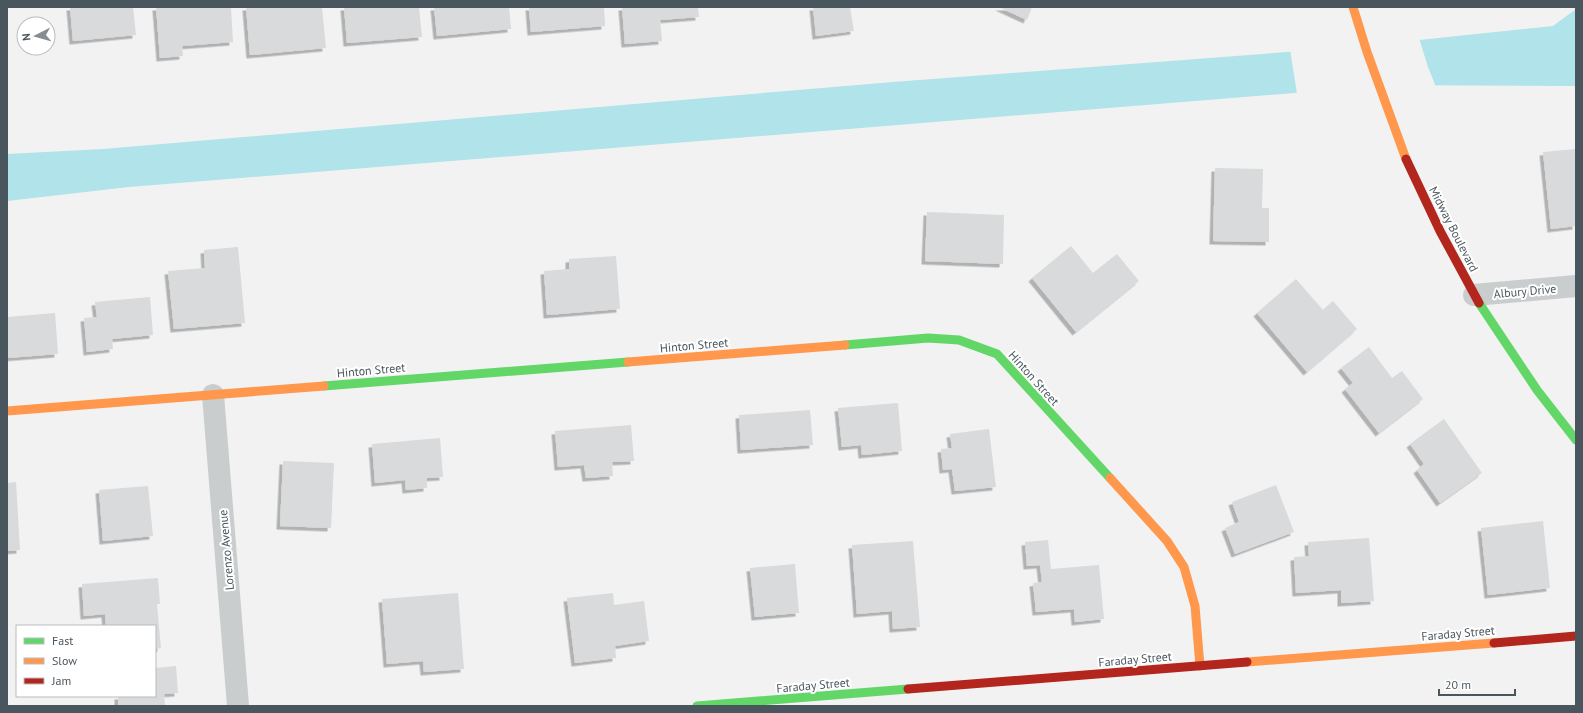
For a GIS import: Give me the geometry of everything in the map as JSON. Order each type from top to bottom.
[{"type":"street","name":"Midway Boulevard","points":[[1354,11],[1388,116],[1411,171],[1440,233],[1474,295],[1503,342],[1558,420],[1576,440]]},
{"type":"street","name":"Albury Drive","points":[[1474,295],[1576,286]]},
{"type":"street","name":"Hinton Street","points":[[7,411],[928,338],[959,340],[997,354],[1167,541],[1184,567],[1195,606],[1200,666]]},
{"type":"street","name":"Lorenzo Avenue","points":[[213,395],[238,706]]},
{"type":"street","name":"Faraday Street","points":[[697,706],[1576,636]]},
{"type":"water","points":[[1576,9],[1576,86],[1361,85],[1295,93],[129,187],[7,201],[7,154],[103,149],[893,82],[1353,47],[1553,26]]},
{"type":"pier","points":[[1419,38],[1436,87],[1361,87],[1297,94],[1290,49],[1352,45]]},
{"type":"building","points":[[70,7],[133,7],[136,35],[73,41]]},
{"type":"building","points":[[156,7],[231,7],[233,42],[182,46],[183,56],[160,58]]},
{"type":"building","points":[[246,7],[322,7],[326,48],[250,55]]},
{"type":"building","points":[[344,7],[419,7],[422,37],[347,43]]},
{"type":"building","points":[[434,7],[509,7],[511,29],[437,36]]},
{"type":"building","points":[[529,7],[604,7],[605,26],[531,32]]},
{"type":"building","points":[[622,7],[698,7],[699,17],[660,20],[662,41],[625,44]]},
{"type":"building","points":[[813,7],[850,7],[854,31],[816,36]]},
{"type":"building","points":[[999,7],[1032,7],[1027,20]]},
{"type":"building","points":[[1576,149],[1576,226],[1551,229],[1543,152]]},
{"type":"building","points":[[1215,168],[1263,169],[1262,208],[1269,208],[1269,242],[1213,241]]},
{"type":"building","points":[[927,212],[1004,215],[1003,264],[925,261]]},
{"type":"building","points":[[1071,246],[1093,273],[1117,254],[1139,281],[1076,332],[1032,278]]},
{"type":"building","points":[[238,247],[245,323],[174,329],[168,271],[205,268],[204,250]]},
{"type":"building","points":[[616,256],[620,309],[547,315],[544,271],[569,269],[569,259]]},
{"type":"building","points":[[1296,279],[1323,310],[1333,301],[1357,329],[1307,372],[1257,313]]},
{"type":"building","points":[[150,297],[153,335],[112,339],[113,349],[87,352],[84,318],[97,317],[95,302]]},
{"type":"building","points":[[55,313],[58,354],[7,358],[7,317]]},
{"type":"building","points":[[1369,347],[1392,378],[1402,371],[1423,399],[1379,433],[1345,389],[1353,383],[1341,368]]},
{"type":"building","points":[[898,403],[902,451],[862,455],[861,445],[842,447],[838,408]]},
{"type":"building","points":[[810,410],[813,445],[741,450],[739,415]]},
{"type":"building","points":[[1444,419],[1482,473],[1440,503],[1417,470],[1424,464],[1410,444]]},
{"type":"building","points":[[631,425],[634,461],[612,462],[613,476],[586,478],[584,465],[558,467],[555,431]]},
{"type":"building","points":[[989,429],[996,487],[955,491],[952,469],[943,470],[941,449],[952,448],[950,434]]},
{"type":"building","points":[[440,438],[443,477],[427,478],[427,488],[406,490],[405,480],[375,483],[372,444]]},
{"type":"building","points":[[283,461],[334,463],[331,528],[280,526]]},
{"type":"building","points":[[16,482],[20,550],[7,551],[7,483]]},
{"type":"building","points":[[1276,485],[1294,532],[1235,554],[1225,528],[1239,522],[1232,502]]},
{"type":"building","points":[[148,486],[153,536],[103,541],[99,490]]},
{"type":"building","points":[[1543,521],[1550,588],[1488,595],[1481,528]]},
{"type":"building","points":[[1369,538],[1374,601],[1341,603],[1341,590],[1296,593],[1294,557],[1309,556],[1308,542]]},
{"type":"building","points":[[1048,540],[1051,569],[1099,565],[1104,619],[1075,622],[1074,609],[1036,612],[1033,583],[1042,582],[1040,565],[1027,566],[1025,542]]},
{"type":"building","points":[[913,541],[920,627],[893,629],[892,611],[857,614],[852,545]]},
{"type":"building","points":[[795,564],[799,613],[755,617],[750,568]]},
{"type":"building","points":[[158,578],[160,604],[157,604],[161,648],[156,649],[156,625],[106,625],[105,614],[84,616],[82,584]]},
{"type":"building","points":[[458,593],[464,669],[424,672],[423,661],[387,664],[382,599]]},
{"type":"building","points":[[613,593],[614,605],[644,601],[649,641],[615,646],[616,658],[575,663],[567,598]]},
{"type":"building","points":[[176,666],[178,693],[164,694],[165,706],[118,706],[118,697],[156,697],[156,668]]},
{"type":"traffic: fast","points":[[1479,303],[1537,390],[1576,440]]},
{"type":"traffic: fast","points":[[845,345],[928,338],[959,340],[997,354],[1110,478]]},
{"type":"traffic: fast","points":[[324,386],[628,362]]},
{"type":"traffic: fast","points":[[697,706],[908,689]]},
{"type":"traffic: slow","points":[[1353,7],[1367,52],[1406,159]]},
{"type":"traffic: slow","points":[[628,362],[845,345]]},
{"type":"traffic: slow","points":[[7,411],[324,386]]},
{"type":"traffic: slow","points":[[1110,478],[1167,541],[1184,567],[1195,606],[1200,666]]},
{"type":"traffic: slow","points":[[1247,662],[1494,643]]},
{"type":"traffic: jam","points":[[1406,159],[1440,231],[1479,303]]},
{"type":"traffic: jam","points":[[1494,643],[1576,636]]},
{"type":"traffic: jam","points":[[908,689],[1247,662]]}]
